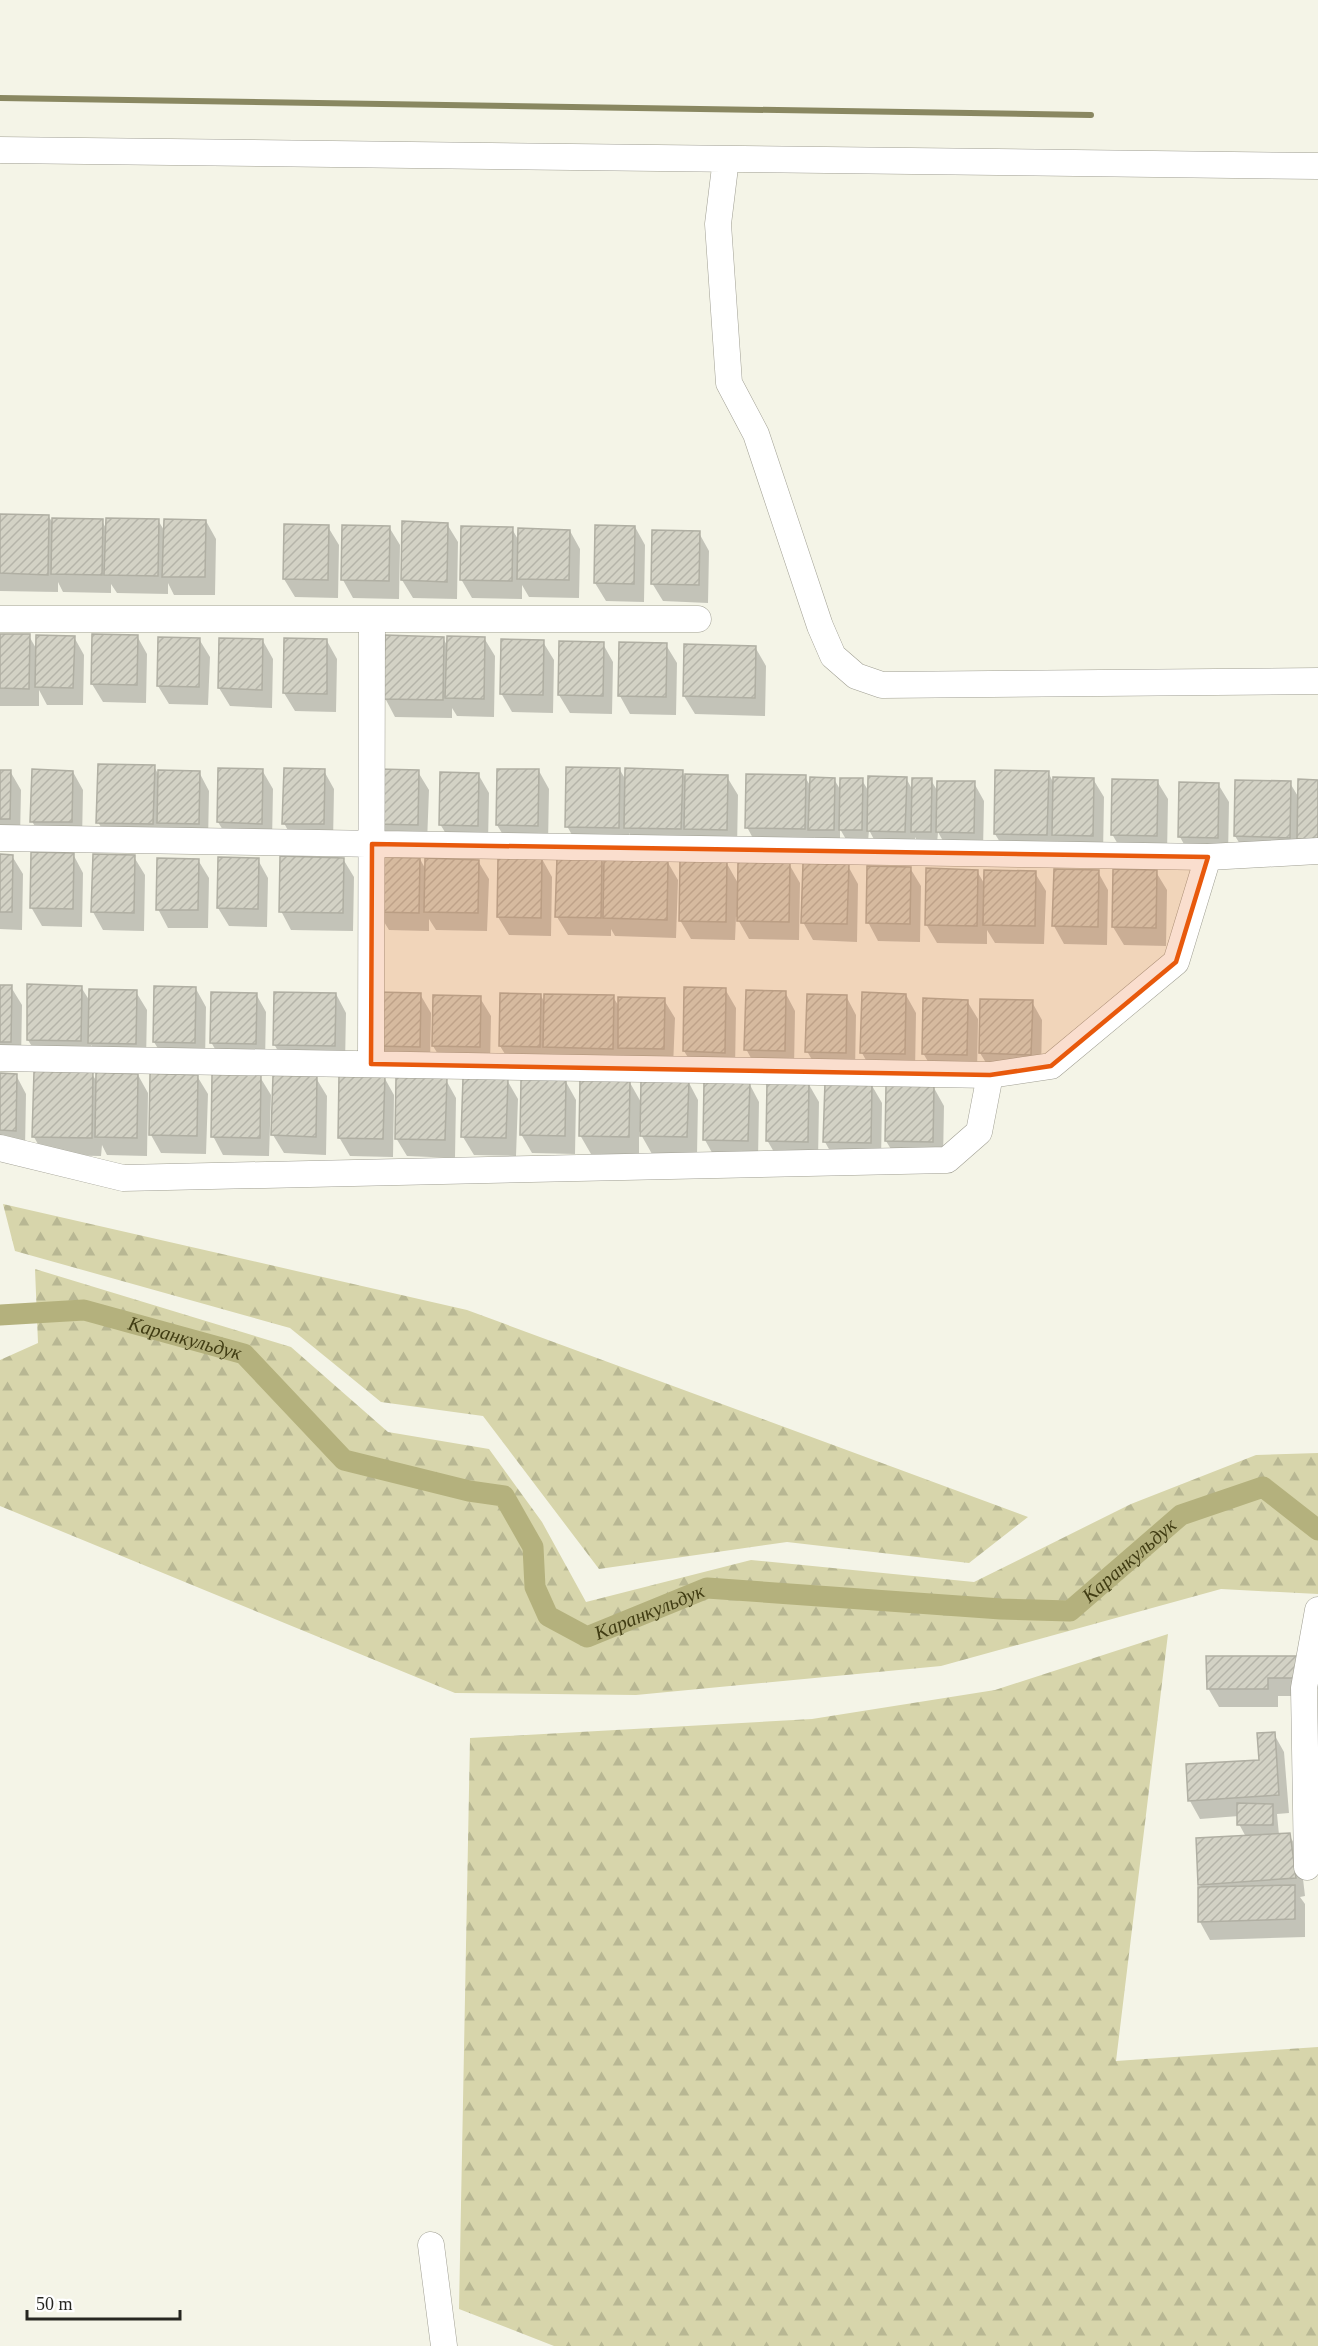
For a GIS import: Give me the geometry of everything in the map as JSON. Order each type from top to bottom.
[{"type":"street","points":[[0,150],[1318,166]]},
{"type":"street","points":[[726,159],[718,224],[729,383],[756,434],[820,626],[833,656],[856,676],[882,685],[1318,681]]},
{"type":"street","points":[[0,619],[698,619]]},
{"type":"street","points":[[371,1064],[372,619]]},
{"type":"street","points":[[0,838],[1208,857],[1318,851]]},
{"type":"street","points":[[0,1058],[990,1075],[1051,1066],[1176,962],[1208,857]]},
{"type":"street","points":[[0,1148],[123,1178],[947,1160],[980,1132],[990,1075]]},
{"type":"street","points":[[1307,1867],[1304,1688],[1318,1610]]},
{"type":"street","points":[[431,2245],[444,2346]]},
{"type":"highlighted area","points":[[372,844],[1208,857],[1176,962],[1051,1066],[990,1075],[371,1064]]},
{"type":"green space","points":[[3,1204],[467,1310],[1028,1517],[969,1563],[787,1542],[599,1569],[483,1416],[381,1402],[290,1328],[15,1251]]},
{"type":"green space","points":[[35,1269],[291,1347],[388,1432],[489,1449],[542,1522],[586,1602],[751,1560],[974,1582],[1131,1504],[1256,1455],[1318,1453],[1318,1594],[1221,1589],[941,1666],[636,1695],[455,1693],[0,1506],[0,1360],[38,1343]]},
{"type":"green space","points":[[1168,1634],[1116,2061],[1318,2047],[1318,2346],[554,2346],[459,2309],[470,1738],[812,1719],[995,1690]]},
{"type":"building","points":[[0,514],[49,515],[48,575],[0,573]]},
{"type":"building","points":[[52,518],[103,519],[102,575],[51,574]]},
{"type":"building","points":[[106,518],[159,519],[158,576],[104,575]]},
{"type":"building","points":[[164,519],[206,520],[205,577],[162,577]]},
{"type":"building","points":[[402,521],[448,523],[447,582],[401,580]]},
{"type":"building","points":[[284,524],[329,525],[328,580],[283,579]]},
{"type":"building","points":[[342,525],[390,526],[389,581],[341,580]]},
{"type":"building","points":[[595,525],[635,526],[634,584],[594,583]]},
{"type":"building","points":[[461,526],[513,527],[512,581],[460,580]]},
{"type":"building","points":[[518,528],[570,530],[569,580],[517,579]]},
{"type":"building","points":[[652,530],[700,531],[699,585],[651,584]]},
{"type":"building","points":[[0,634],[30,634],[29,689],[0,688]]},
{"type":"building","points":[[92,634],[138,635],[137,685],[91,684]]},
{"type":"building","points":[[36,635],[75,636],[73,688],[35,687]]},
{"type":"building","points":[[385,635],[444,637],[443,700],[383,699]]},
{"type":"building","points":[[447,636],[485,637],[484,699],[445,698]]},
{"type":"building","points":[[158,637],[200,638],[199,687],[157,686]]},
{"type":"building","points":[[219,638],[263,639],[262,690],[218,688]]},
{"type":"building","points":[[284,638],[327,639],[327,694],[283,693]]},
{"type":"building","points":[[501,639],[544,640],[543,695],[500,694]]},
{"type":"building","points":[[559,641],[604,642],[603,696],[558,695]]},
{"type":"building","points":[[619,642],[667,643],[666,697],[618,696]]},
{"type":"building","points":[[684,644],[756,646],[755,698],[683,696]]},
{"type":"building","points":[[98,764],[155,765],[153,824],[96,823]]},
{"type":"building","points":[[566,767],[620,768],[619,828],[565,827]]},
{"type":"building","points":[[218,768],[263,769],[262,824],[217,822]]},
{"type":"building","points":[[284,768],[325,769],[324,824],[282,824]]},
{"type":"building","points":[[625,768],[683,770],[681,829],[624,828]]},
{"type":"building","points":[[32,769],[73,771],[72,822],[30,822]]},
{"type":"building","points":[[378,769],[419,770],[418,825],[376,824]]},
{"type":"building","points":[[497,769],[539,769],[538,826],[496,825]]},
{"type":"building","points":[[0,770],[11,770],[10,819],[0,819]]},
{"type":"building","points":[[158,770],[200,771],[199,824],[157,823]]},
{"type":"building","points":[[995,770],[1049,771],[1047,835],[994,834]]},
{"type":"building","points":[[440,772],[479,773],[478,826],[439,825]]},
{"type":"building","points":[[685,774],[728,775],[727,830],[684,829]]},
{"type":"building","points":[[746,774],[806,775],[805,829],[745,828]]},
{"type":"building","points":[[868,776],[907,777],[905,832],[867,831]]},
{"type":"building","points":[[810,777],[835,778],[834,830],[808,830]]},
{"type":"building","points":[[1053,777],[1094,778],[1093,836],[1052,835]]},
{"type":"building","points":[[840,778],[863,778],[862,830],[839,830]]},
{"type":"building","points":[[912,778],[932,778],[931,832],[911,832]]},
{"type":"building","points":[[1112,779],[1158,780],[1157,836],[1111,835]]},
{"type":"building","points":[[1298,779],[1318,780],[1318,839],[1297,839]]},
{"type":"building","points":[[1235,780],[1291,781],[1290,838],[1234,836]]},
{"type":"building","points":[[937,781],[975,781],[974,833],[936,832]]},
{"type":"building","points":[[1179,782],[1219,783],[1218,838],[1178,837]]},
{"type":"building","points":[[31,852],[74,853],[73,909],[30,908]]},
{"type":"building","points":[[0,854],[13,855],[12,912],[0,912]]},
{"type":"building","points":[[93,854],[135,855],[134,913],[91,912]]},
{"type":"building","points":[[280,856],[344,858],[343,913],[279,912]]},
{"type":"building","points":[[218,857],[259,858],[258,909],[217,908]]},
{"type":"building","points":[[378,857],[420,858],[419,913],[377,912]]},
{"type":"building","points":[[498,857],[542,857],[541,918],[497,917]]},
{"type":"building","points":[[557,857],[602,858],[601,918],[555,917]]},
{"type":"building","points":[[157,858],[199,859],[198,910],[156,910]]},
{"type":"building","points":[[425,858],[479,860],[478,913],[424,912]]},
{"type":"building","points":[[604,858],[668,860],[667,920],[603,918]]},
{"type":"building","points":[[680,859],[727,861],[726,922],[679,921]]},
{"type":"building","points":[[738,862],[790,863],[789,922],[737,921]]},
{"type":"building","points":[[803,863],[849,864],[847,924],[801,923]]},
{"type":"building","points":[[867,866],[911,867],[910,924],[866,923]]},
{"type":"building","points":[[926,868],[978,870],[977,926],[925,925]]},
{"type":"building","points":[[1054,869],[1099,870],[1098,927],[1052,926]]},
{"type":"building","points":[[1113,869],[1157,870],[1156,928],[1112,927]]},
{"type":"building","points":[[984,870],[1036,871],[1035,926],[983,925]]},
{"type":"building","points":[[27,984],[82,986],[81,1041],[27,1040]]},
{"type":"building","points":[[0,985],[12,985],[11,1042],[0,1042]]},
{"type":"building","points":[[154,986],[196,987],[195,1043],[153,1042]]},
{"type":"building","points":[[684,987],[726,988],[725,1053],[683,1051]]},
{"type":"building","points":[[89,989],[137,990],[136,1044],[88,1043]]},
{"type":"building","points":[[746,990],[786,991],[785,1051],[744,1050]]},
{"type":"building","points":[[211,992],[257,993],[256,1044],[210,1043]]},
{"type":"building","points":[[274,992],[336,993],[335,1046],[273,1045]]},
{"type":"building","points":[[377,992],[421,993],[420,1047],[377,1046]]},
{"type":"building","points":[[862,992],[906,994],[905,1054],[860,1053]]},
{"type":"building","points":[[500,993],[541,994],[540,1047],[499,1046]]},
{"type":"building","points":[[544,994],[614,995],[613,1049],[543,1047]]},
{"type":"building","points":[[807,994],[847,995],[846,1053],[805,1052]]},
{"type":"building","points":[[433,995],[481,996],[480,1047],[432,1046]]},
{"type":"building","points":[[618,997],[665,998],[664,1049],[618,1048]]},
{"type":"building","points":[[923,998],[968,1000],[967,1055],[922,1054]]},
{"type":"building","points":[[980,999],[1033,1000],[1031,1055],[979,1053]]},
{"type":"building","points":[[34,1071],[93,1072],[92,1138],[32,1137]]},
{"type":"building","points":[[96,1072],[138,1074],[137,1138],[95,1137]]},
{"type":"building","points":[[0,1073],[17,1074],[16,1131],[0,1130]]},
{"type":"building","points":[[150,1073],[198,1075],[197,1136],[149,1135]]},
{"type":"building","points":[[212,1074],[261,1075],[260,1138],[211,1137]]},
{"type":"building","points":[[339,1074],[385,1075],[383,1139],[338,1138]]},
{"type":"building","points":[[273,1075],[317,1076],[316,1137],[271,1135]]},
{"type":"building","points":[[396,1077],[447,1078],[445,1140],[395,1139]]},
{"type":"building","points":[[463,1078],[508,1079],[506,1138],[461,1137]]},
{"type":"building","points":[[580,1078],[630,1080],[629,1137],[579,1136]]},
{"type":"building","points":[[521,1079],[566,1080],[565,1136],[520,1135]]},
{"type":"building","points":[[641,1079],[689,1080],[687,1137],[640,1136]]},
{"type":"building","points":[[704,1081],[750,1082],[748,1141],[703,1140]]},
{"type":"building","points":[[767,1081],[809,1082],[808,1142],[766,1141]]},
{"type":"building","points":[[825,1082],[872,1083],[871,1143],[823,1142]]},
{"type":"building","points":[[886,1085],[934,1086],[933,1142],[885,1141]]},
{"type":"building","points":[[1206,1656],[1300,1656],[1300,1678],[1268,1678],[1268,1689],[1207,1689]]},
{"type":"building","points":[[1275,1732],[1279,1795],[1188,1801],[1186,1764],[1259,1760],[1257,1733]]},
{"type":"building","points":[[1237,1803],[1273,1804],[1273,1825],[1237,1825]]},
{"type":"building","points":[[1290,1833],[1296,1878],[1198,1885],[1196,1838]]},
{"type":"building","points":[[1295,1885],[1295,1919],[1198,1922],[1198,1887]]},
{"type":"waterway","points":[[0,98],[1091,115]]},
{"type":"waterway","name":"Каранкульдук","points":[[0,1315],[84,1310],[244,1354],[344,1460],[469,1491],[504,1496],[533,1547],[535,1587],[548,1616],[587,1637],[707,1588],[1001,1609],[1070,1611],[1181,1515],[1263,1487],[1318,1530]]}]
